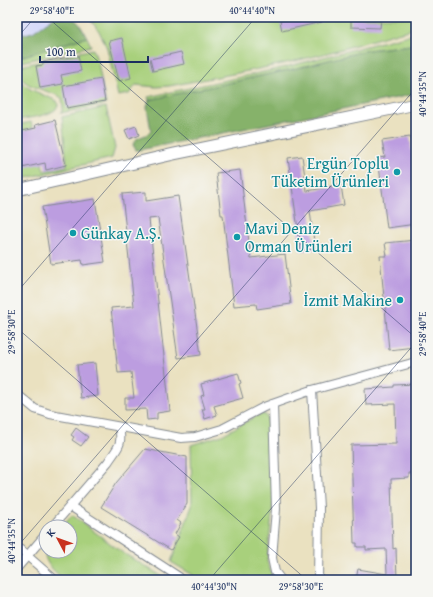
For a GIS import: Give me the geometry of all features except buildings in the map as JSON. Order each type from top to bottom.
[{"type":"main road","points":[[17,190],[174,154],[416,104]]},
{"type":"main road","points":[[17,197],[176,161],[416,112]]},
{"type":"street","points":[[17,394],[30,406],[42,412],[67,418],[181,438],[195,437],[222,429],[272,404],[312,390],[416,362]]},
{"type":"street","points":[[312,390],[319,508],[318,580]]},
{"type":"street","points":[[272,404],[276,509],[272,558],[275,572],[281,580]]},
{"type":"street","points":[[59,519],[116,452],[122,438],[119,427]]},
{"type":"street","points":[[70,506],[179,577]]},
{"type":"street","points":[[17,568],[38,544]]},
{"type":"street","points":[[17,547],[55,580]]},
{"type":"shaded area","points":[[17,17],[54,17],[33,32],[17,36]]},
{"type":"green space","points":[[54,17],[73,17],[87,37],[17,58],[17,36],[33,32]]},
{"type":"green space","points":[[88,17],[416,17],[416,28],[321,55],[256,69],[169,86],[156,87],[136,85],[129,94],[118,96],[107,48],[99,31]]},
{"type":"green space","points":[[416,33],[416,46],[411,45],[368,50],[293,69],[149,100],[148,97],[282,68]]},
{"type":"green space","points":[[87,37],[91,46],[17,63],[17,58]]},
{"type":"green space","points":[[411,45],[416,46],[416,94],[139,150],[136,150],[133,145],[138,138],[151,131],[147,107],[149,100],[293,69],[368,50]]},
{"type":"green space","points":[[93,49],[98,63],[106,104],[61,113],[63,108],[62,98],[28,84],[18,74],[17,67]]},
{"type":"green space","points":[[17,79],[30,89],[57,101],[58,106],[56,109],[46,114],[17,120]]},
{"type":"green space","points":[[106,107],[115,148],[112,158],[17,180],[17,125],[31,122],[44,171],[67,166],[62,117]]},
{"type":"green space","points":[[260,414],[267,416],[274,497],[267,561],[273,577],[276,580],[191,580],[193,575],[171,562],[192,506],[191,445],[222,435]]},
{"type":"green space","points":[[72,515],[77,519],[69,519]]},
{"type":"green space","points":[[78,519],[123,553],[168,580],[65,580],[50,566],[46,559],[78,559]]},
{"type":"place","name":"Ergün Toplu Tüketim Ürünleri","points":[[397,172]]},
{"type":"place","name":"Günkay A.Ş.","points":[[73,233]]},
{"type":"place","name":"Mavi Deniz Orman Ürünleri","points":[[237,237]]},
{"type":"place","name":"İzmit Makine","points":[[400,300]]}]
